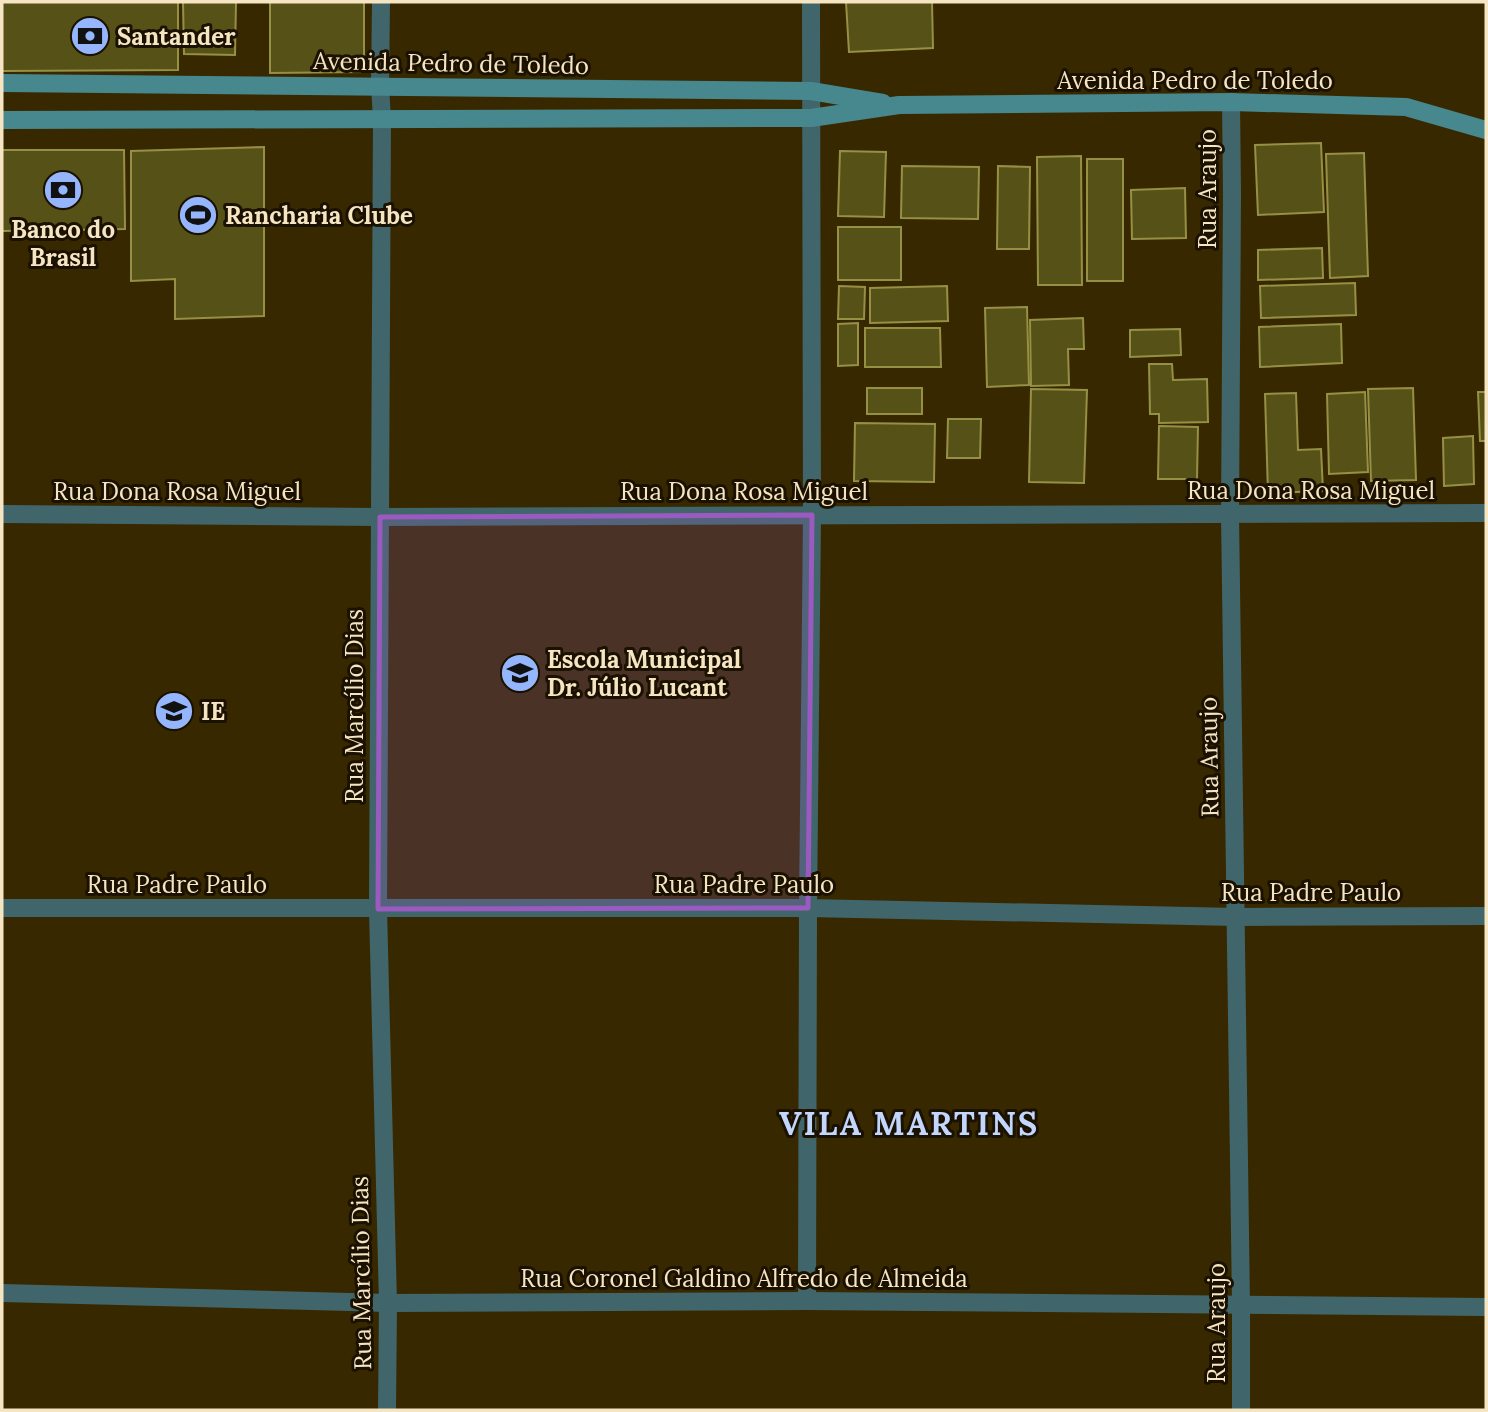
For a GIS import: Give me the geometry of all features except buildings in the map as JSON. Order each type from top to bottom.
[{"type":"main road","name":"Avenida Pedro de Toledo","points":[[2,83],[811,91],[899,105]]},
{"type":"main road","name":"Avenida Pedro de Toledo","points":[[2,120],[811,118],[899,105],[1231,102],[1406,107],[1486,130]]},
{"type":"street","name":"Rua Marcílio Dias","points":[[381,2],[378,909],[388,1303],[387,1410]]},
{"type":"street","points":[[807,1301],[812,515],[811,2]]},
{"type":"street","name":"Rua Araujo","points":[[1231,102],[1230,515],[1241,1410]]},
{"type":"street","name":"Rua Dona Rosa Miguel","points":[[2,514],[380,517],[1486,513]]},
{"type":"street","name":"Rua Padre Paulo","points":[[2,908],[808,908],[1236,917],[1486,916]]},
{"type":"street","name":"Rua Coronel Galdino Alfredo de Almeida","points":[[2,1293],[388,1303],[807,1301],[1486,1307]]},
{"type":"highlighted area","points":[[812,515],[808,908],[378,909],[380,517]]},
{"type":"place","name":"Santander","points":[[90,36]]},
{"type":"place","name":"Banco do Brasil","points":[[63,190]]},
{"type":"place","name":"Rancharia Clube","points":[[198,215]]},
{"type":"place","name":"Escola Municipal Dr. Júlio Lucant","points":[[520,673]]},
{"type":"place","name":"IE","points":[[174,711]]},
{"type":"district","name":"VILA MARTINS","points":[[909,1123]]}]
